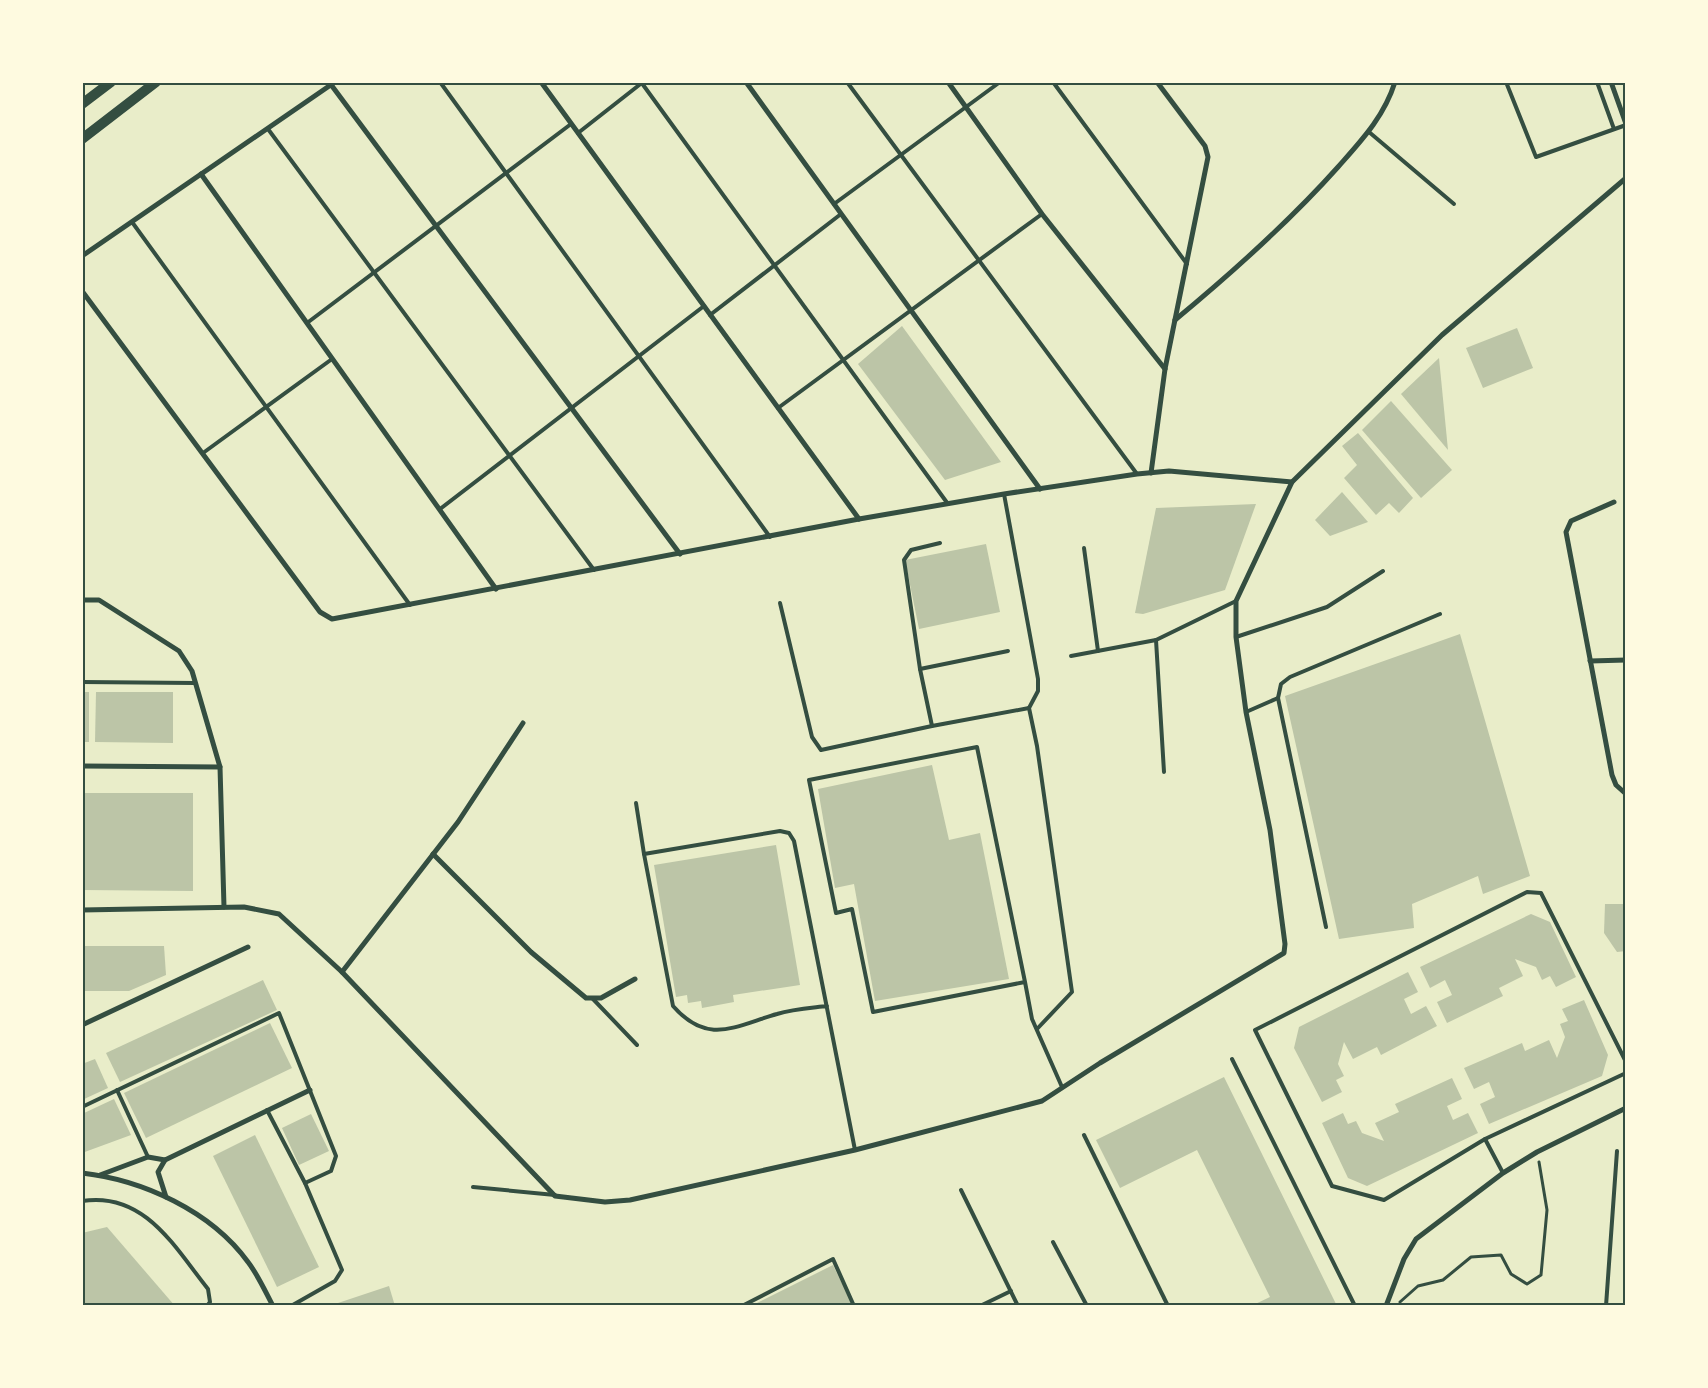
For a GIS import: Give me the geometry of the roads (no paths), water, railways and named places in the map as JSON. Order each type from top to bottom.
[{"type":"main road","points":[[82,104],[111,82]]},
{"type":"main road","points":[[82,139],[156,82]]},
{"type":"street","points":[[541,82],[859,519]]},
{"type":"street","points":[[746,82],[1040,489]]},
{"type":"street","points":[[948,82],[1042,214],[1165,369]]},
{"type":"street","points":[[1151,472],[1165,369],[1208,153],[1157,82]]},
{"type":"street","points":[[1174,321],[1229,275],[1295,214],[1370,132],[1387,104],[1394,82]]},
{"type":"street","points":[[1611,82],[1626,125]]},
{"type":"street","points":[[82,256],[333,84],[680,554]]},
{"type":"street","points":[[201,174],[496,589]]},
{"type":"street","points":[[82,910],[244,907],[279,914],[342,972],[555,1196],[605,1202],[630,1200],[855,1150],[1040,1102],[1284,953],[1286,944],[1270,830],[1246,712],[1236,637],[1236,601],[1292,482],[1442,335],[1626,178]]},
{"type":"street","points":[[82,291],[323,615],[337,618],[859,519],[1004,494],[1151,472],[1169,471],[1292,482]]},
{"type":"street","points":[[1614,502],[1571,520],[1566,528],[1612,776],[1624,793]]},
{"type":"street","points":[[82,600],[99,600],[179,651],[192,672],[220,767],[224,907]]},
{"type":"street","points":[[1590,661],[1626,660]]},
{"type":"street","points":[[342,972],[458,822],[523,723]]},
{"type":"street","points":[[82,766],[220,767]]},
{"type":"street","points":[[433,854],[532,952],[586,998],[601,998],[635,979]]},
{"type":"street","points":[[82,1025],[248,947]]},
{"type":"street","points":[[166,1197],[158,1172],[165,1160],[310,1090]]},
{"type":"street","points":[[1386,1306],[1404,1260],[1416,1239],[1503,1174],[1537,1152],[1626,1108]]},
{"type":"street","points":[[100,1175],[148,1157],[165,1160]]},
{"type":"street","points":[[82,1173],[100,1175],[148,1188],[206,1220],[248,1261],[273,1306]]},
{"type":"lane","points":[[440,82],[640,355],[770,537]]},
{"type":"lane","points":[[847,82],[1137,474]]},
{"type":"lane","points":[[834,204],[1000,82]]},
{"type":"lane","points":[[1053,82],[1187,264]]},
{"type":"lane","points":[[1506,82],[1536,157],[1626,125]]},
{"type":"lane","points":[[1598,82],[1614,129]]},
{"type":"lane","points":[[578,133],[642,83],[948,504]]},
{"type":"lane","points":[[307,323],[571,124]]},
{"type":"lane","points":[[268,129],[594,570]]},
{"type":"lane","points":[[1370,132],[1454,204]]},
{"type":"lane","points":[[710,315],[841,214]]},
{"type":"lane","points":[[778,408],[1042,214]]},
{"type":"lane","points":[[132,222],[410,605]]},
{"type":"lane","points":[[440,509],[704,306]]},
{"type":"lane","points":[[203,454],[332,358]]},
{"type":"lane","points":[[1004,494],[1038,679],[1038,691],[1029,708],[1037,746],[1072,992],[1037,1029]]},
{"type":"lane","points":[[932,726],[920,669],[904,560],[912,550],[940,543]]},
{"type":"lane","points":[[1084,548],[1098,651]]},
{"type":"lane","points":[[1236,637],[1326,607],[1383,571]]},
{"type":"lane","points":[[1071,656],[1156,640],[1236,601]]},
{"type":"lane","points":[[780,603],[812,738],[822,750],[932,726],[1029,708]]},
{"type":"lane","points":[[1326,927],[1278,698],[1281,684],[1290,677],[1440,614]]},
{"type":"lane","points":[[1156,640],[1164,772]]},
{"type":"lane","points":[[920,669],[1008,651]]},
{"type":"lane","points":[[82,682],[195,683]]},
{"type":"lane","points":[[1246,712],[1278,698]]},
{"type":"lane","points":[[1025,982],[873,1012],[852,909],[836,913],[809,780],[977,747],[1025,982],[1032,1019],[1062,1087]]},
{"type":"lane","points":[[636,803],[673,1006],[684,1019],[710,1030],[742,1027],[778,1013],[827,1006]]},
{"type":"lane","points":[[644,854],[780,831],[789,833],[794,841],[855,1150]]},
{"type":"lane","points":[[1626,1062],[1541,893],[1527,892],[1255,1030],[1332,1186],[1384,1200],[1485,1139],[1626,1073]]},
{"type":"lane","points":[[593,999],[637,1045]]},
{"type":"lane","points":[[82,1106],[280,1012],[334,1149],[335,1162],[331,1171],[324,1176],[305,1183]]},
{"type":"lane","points":[[1232,1060],[1355,1306]]},
{"type":"lane","points":[[116,1090],[148,1157]]},
{"type":"lane","points":[[268,1110],[305,1183],[342,1270],[335,1281],[291,1306]]},
{"type":"lane","points":[[1084,1136],[1168,1306]]},
{"type":"lane","points":[[1485,1139],[1503,1174]]},
{"type":"lane","points":[[1606,1306],[1617,1151]]},
{"type":"lane","points":[[472,1187],[555,1196]]},
{"type":"lane","points":[[961,1190],[1018,1306]]},
{"type":"lane","points":[[82,1201],[97,1199],[130,1206],[153,1221],[208,1289],[210,1302],[208,1306]]},
{"type":"lane","points":[[1053,1242],[1087,1306]]},
{"type":"lane","points":[[742,1306],[833,1259],[854,1306]]},
{"type":"lane","points":[[980,1306],[1011,1291]]}]
